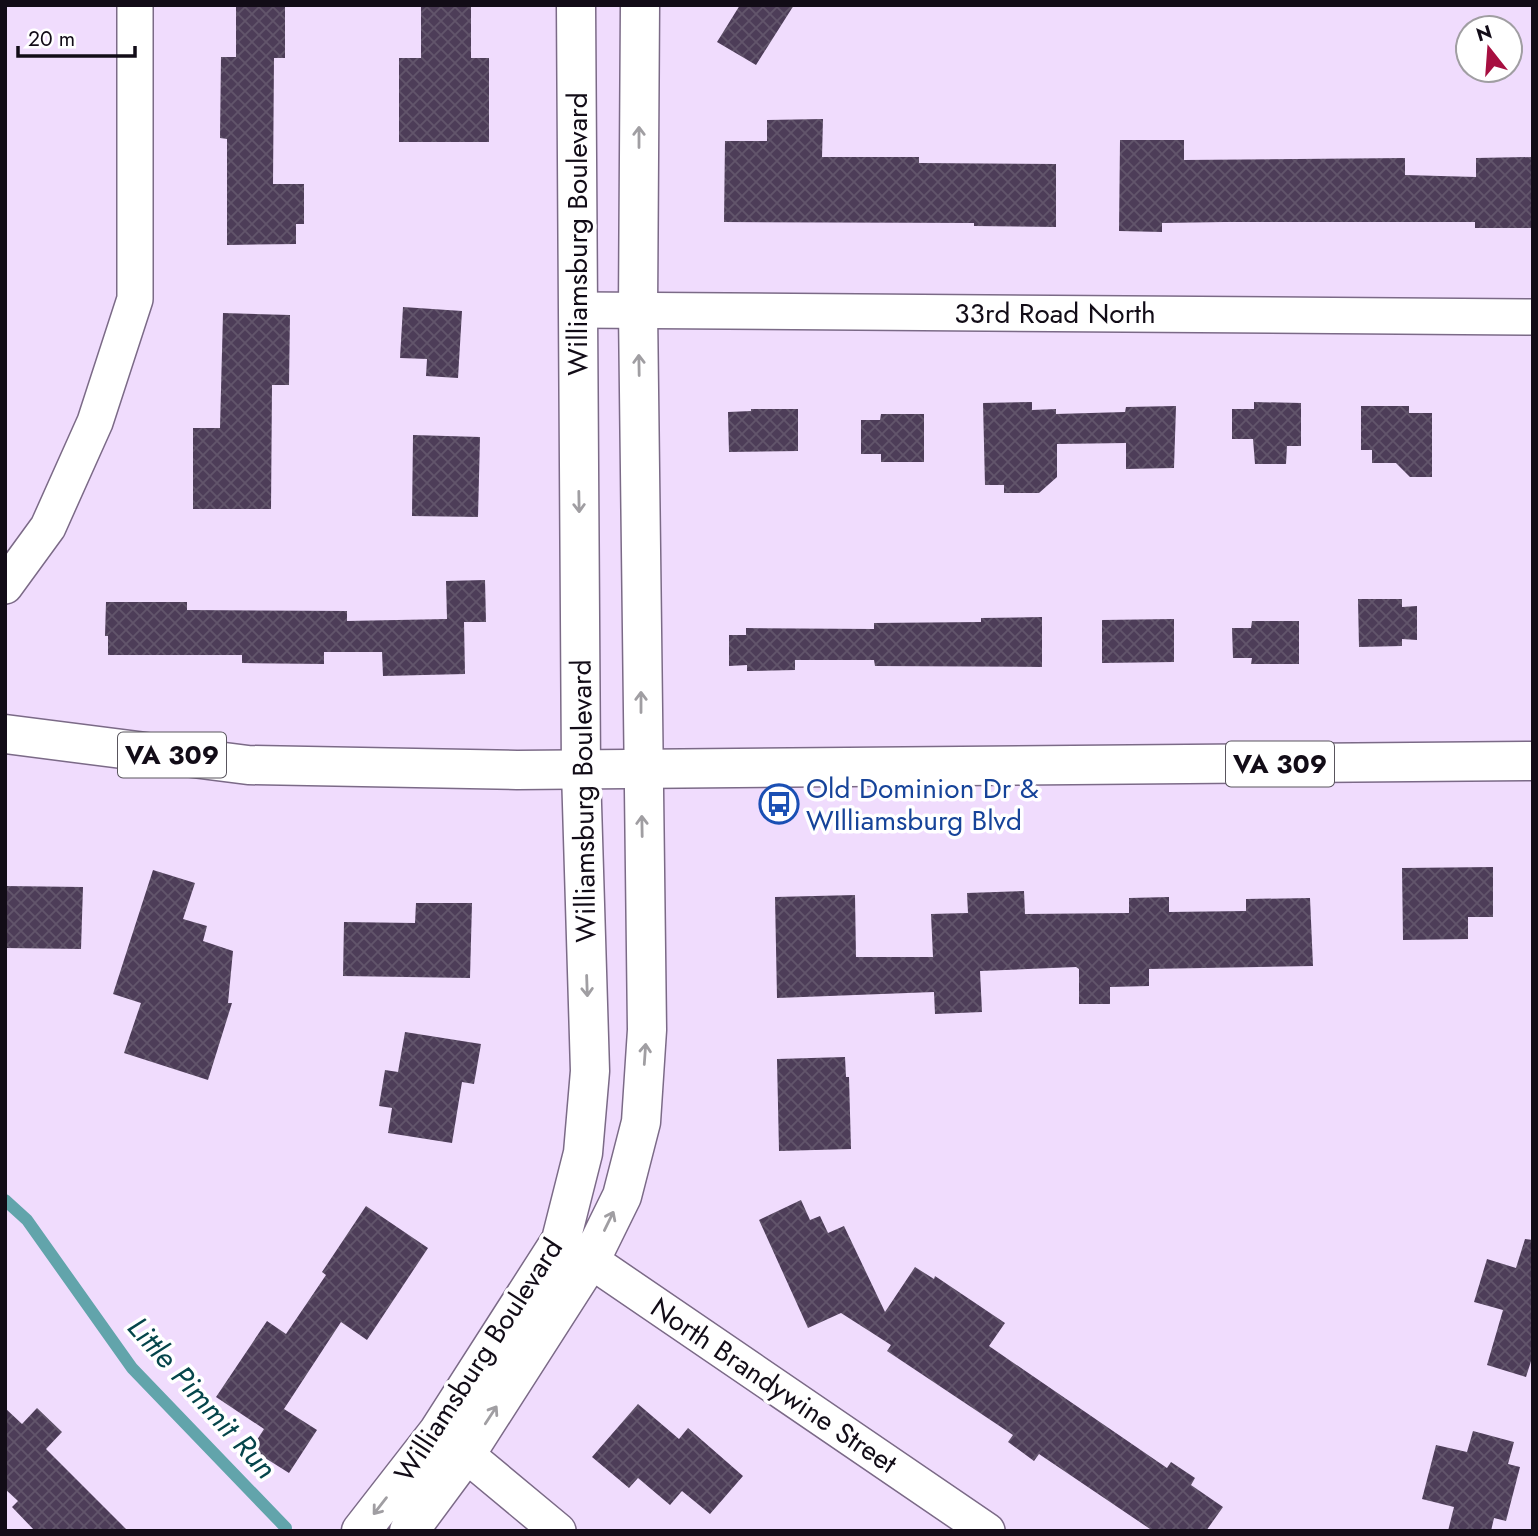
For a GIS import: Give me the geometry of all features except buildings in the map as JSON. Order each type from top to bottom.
[{"type":"main road","name":"Williamsburg Boulevard","points":[[576,5],[582,771],[590,1071],[576,1250]]},
{"type":"main road","name":"Williamsburg Boulevard","points":[[409,1531],[452,1443],[576,1250],[622,1196],[641,1122],[647,1030],[638,310],[640,5]]},
{"type":"main road","name":"VA 309","points":[[5,734],[248,765],[582,771],[1533,761]]},
{"type":"main road","name":"Williamsburg Boulevard","points":[[361,1531],[452,1443]]},
{"type":"street","points":[[5,586],[48,527],[94,422],[135,299],[135,5]]},
{"type":"street","name":"33rd Road North","points":[[578,310],[1533,317]]},
{"type":"street","name":"North Brandywine Street","points":[[576,1250],[987,1531]]},
{"type":"street","points":[[452,1443],[558,1531]]},
{"type":"waterway","name":"Little Pimmit Run","points":[[5,1200],[27,1220],[132,1368],[286,1528]]},
{"type":"place","name":"Old Dominion Dr & WIlliamsburg Blvd","points":[[779,804]]}]
